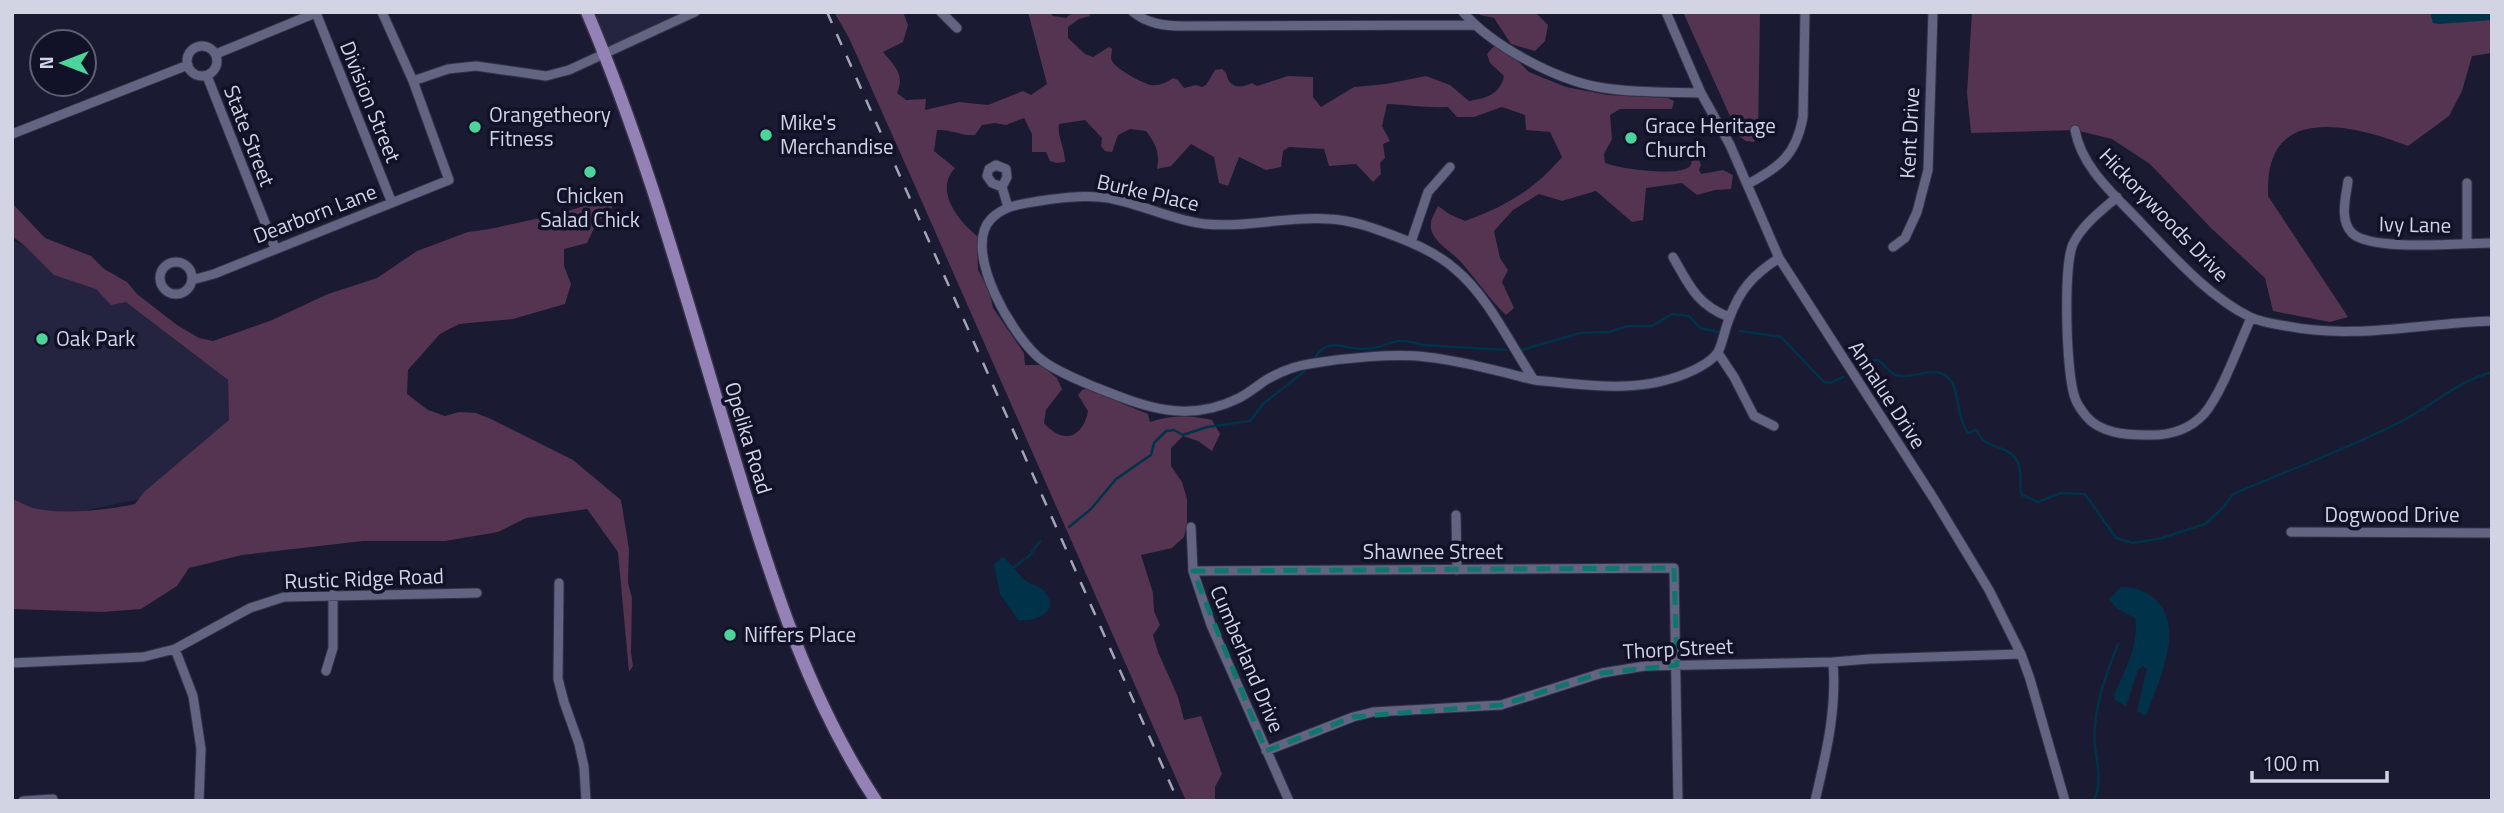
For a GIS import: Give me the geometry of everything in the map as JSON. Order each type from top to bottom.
[{"type":"main road","name":"Opelika Road","points":[[587,12],[613,74],[643,162],[781,607],[817,696],[876,801]]},
{"type":"street","points":[[382,12],[413,81],[448,69],[476,66],[546,76],[569,70],[695,12]]},
{"type":"street","points":[[940,12],[957,28]]},
{"type":"street","points":[[1133,12],[1141,19],[1162,25],[1183,26],[1474,25]]},
{"type":"street","points":[[1464,12],[1474,25],[1509,49],[1567,78],[1597,87],[1628,91],[1701,93]]},
{"type":"street","name":"Annalue Drive","points":[[1666,12],[1701,93],[1716,116],[1748,184],[1779,258],[1934,499],[1989,590],[2021,654],[2065,801]]},
{"type":"street","points":[[1748,184],[1782,162],[1796,145],[1800,134],[1803,117],[1805,12]]},
{"type":"street","name":"Kent Drive","points":[[1893,247],[1905,237],[1917,212],[1928,170],[1933,12]]},
{"type":"street","points":[[216,54],[317,13]]},
{"type":"street","name":"Division Street","points":[[317,13],[392,203]]},
{"type":"street","points":[[197,47],[209,48],[216,54],[217,67],[207,76],[193,73],[187,65],[188,56],[197,47]]},
{"type":"street","points":[[12,134],[187,65]]},
{"type":"street","name":"State Street","points":[[207,76],[275,248]]},
{"type":"street","name":"Dearborn Lane","points":[[192,280],[214,274],[449,180],[413,81]]},
{"type":"street","name":"Hickorywoods Drive","points":[[2075,130],[2077,143],[2088,164],[2117,197],[2214,294],[2251,318],[2334,333],[2366,333],[2492,321]]},
{"type":"street","points":[[1410,242],[1428,192],[1450,167]]},
{"type":"street","name":"Ivy Lane","points":[[2348,181],[2344,211],[2346,223],[2352,233],[2362,240],[2386,244],[2492,243]]},
{"type":"street","points":[[2467,183],[2467,243]]},
{"type":"street","points":[[1002,187],[1007,207],[986,226],[981,245],[982,256],[1000,304],[1015,332],[1044,362],[1072,377],[1150,408],[1181,413],[1212,409],[1241,398],[1267,380],[1296,366],[1370,358],[1423,356],[1476,365],[1534,380],[1588,385],[1651,385],[1675,379],[1718,353],[1729,317],[1744,287],[1779,258]]},
{"type":"street","name":"Burke Place","points":[[1007,207],[1058,198],[1100,197],[1203,224],[1328,218],[1359,223],[1410,242],[1453,267],[1468,281],[1534,380]]},
{"type":"street","points":[[2117,197],[2085,227],[2070,253],[2067,284],[2070,379],[2075,400],[2093,423],[2111,432],[2151,435],[2172,433],[2190,426],[2205,413],[2251,318]]},
{"type":"street","points":[[1673,257],[1705,305],[1729,317]]},
{"type":"street","points":[[1718,353],[1754,416],[1774,426]]},
{"type":"street","points":[[1456,515],[1457,570]]},
{"type":"street","name":"Cumberland Drive","points":[[1191,527],[1193,571],[1211,625],[1289,801]]},
{"type":"street","name":"Dogwood Drive","points":[[2291,532],[2492,533]]},
{"type":"street","name":"Shawnee Street","points":[[1193,571],[1674,568],[1677,665]]},
{"type":"street","points":[[559,583],[558,679],[579,744],[584,767],[586,801]]},
{"type":"street","name":"Rustic Ridge Road","points":[[12,663],[143,657],[174,649],[268,601],[284,597],[477,593]]},
{"type":"street","points":[[326,671],[334,648],[333,594]]},
{"type":"street","points":[[174,649],[194,696],[201,749],[199,801]]},
{"type":"street","name":"Thorp Street","points":[[1266,751],[1353,717],[1373,712],[1501,705],[1613,670],[1645,666],[2021,654]]},
{"type":"street","points":[[1815,801],[1828,745],[1836,692],[1833,662]]},
{"type":"street","points":[[1677,665],[1678,801]]},
{"type":"street","points":[[23,801],[53,799]]},
{"type":"highlighted area","points":[[1674,568],[1677,665],[1602,673],[1501,705],[1353,717],[1266,751],[1193,571]]},
{"type":"shaded area","points":[[587,12],[689,12],[605,54]]},
{"type":"shaded area","points":[[834,12],[903,12],[908,25],[903,42],[883,52],[895,66],[899,76],[897,93],[906,100],[926,99],[925,110],[959,102],[988,105],[1023,91],[1031,95],[1047,84],[1028,12],[1049,12],[1053,16],[1066,18],[1073,12],[1089,12],[1090,16],[1079,19],[1068,27],[1068,38],[1085,54],[1093,57],[1109,47],[1112,49],[1111,58],[1114,64],[1147,84],[1160,85],[1173,78],[1184,88],[1196,85],[1202,87],[1215,70],[1222,69],[1236,86],[1252,83],[1257,86],[1288,76],[1313,77],[1313,97],[1321,107],[1354,87],[1426,76],[1450,85],[1469,101],[1486,97],[1499,88],[1504,76],[1490,63],[1487,54],[1494,46],[1516,59],[1529,72],[1566,87],[1608,95],[1668,98],[1674,101],[1672,109],[1620,109],[1610,115],[1612,139],[1604,154],[1605,163],[1633,169],[1678,171],[1698,159],[1701,174],[1723,170],[1733,175],[1731,189],[1697,195],[1682,183],[1646,188],[1643,220],[1632,222],[1596,191],[1562,201],[1539,194],[1513,210],[1494,231],[1500,258],[1508,270],[1502,282],[1514,308],[1506,315],[1459,260],[1437,240],[1431,225],[1438,206],[1465,221],[1493,210],[1530,188],[1562,157],[1550,132],[1526,130],[1525,115],[1502,107],[1474,117],[1457,117],[1448,107],[1387,104],[1382,126],[1390,141],[1383,144],[1385,158],[1380,163],[1381,174],[1373,182],[1356,164],[1329,166],[1324,149],[1289,147],[1283,151],[1281,167],[1266,170],[1239,157],[1228,186],[1219,183],[1214,157],[1191,144],[1171,166],[1157,169],[1156,149],[1146,131],[1130,129],[1118,135],[1112,152],[1105,151],[1101,146],[1102,138],[1085,120],[1059,124],[1065,162],[1057,163],[1050,161],[1046,152],[1032,152],[1032,134],[1024,118],[1006,125],[982,125],[975,135],[937,130],[934,151],[955,168],[949,177],[948,195],[956,214],[977,236],[978,270],[989,290],[993,308],[1024,353],[1025,365],[1041,365],[1057,378],[1062,389],[1046,410],[1044,423],[1051,430],[1065,436],[1077,432],[1082,427],[1088,411],[1078,395],[1082,390],[1090,388],[1148,414],[1150,422],[1173,417],[1204,418],[1212,420],[1220,434],[1212,451],[1198,441],[1183,436],[1171,448],[1171,466],[1182,482],[1187,499],[1184,537],[1172,548],[1141,555],[1153,593],[1154,611],[1160,625],[1153,635],[1158,652],[1178,697],[1184,720],[1201,716],[1222,774],[1215,787],[1215,801],[1186,801],[849,38]]},
{"type":"shaded area","points":[[1477,12],[1535,12],[1548,25],[1545,41],[1535,51],[1511,44],[1494,18]]},
{"type":"shaded area","points":[[1683,12],[1760,12],[1758,137],[1754,142],[1739,136]]},
{"type":"shaded area","points":[[1972,12],[2492,12],[2492,53],[2472,56],[2462,91],[2449,116],[2408,146],[2354,130],[2315,128],[2297,132],[2283,142],[2273,158],[2269,172],[2268,196],[2348,317],[2330,322],[2273,311],[2265,278],[2211,228],[2150,164],[2112,139],[2075,130],[1971,133],[1967,93]]},
{"type":"shaded area","points":[[610,198],[612,208],[597,222],[587,243],[564,249],[564,266],[571,284],[565,304],[513,319],[459,324],[440,334],[408,370],[407,394],[428,410],[445,416],[459,412],[476,413],[491,419],[573,460],[621,500],[629,549],[628,583],[632,598],[633,666],[629,672],[618,552],[587,509],[526,518],[498,532],[445,541],[363,541],[242,555],[189,568],[177,586],[141,609],[102,612],[12,609],[12,499],[33,508],[57,511],[98,510],[135,504],[144,492],[229,420],[228,380],[126,302],[111,305],[96,289],[54,275],[12,236],[12,203],[45,238],[91,256],[104,269],[127,282],[137,294],[177,325],[199,338],[213,341],[272,320],[328,294],[377,278],[417,251],[468,232],[558,214]]},
{"type":"shaded area","points":[[12,240],[157,314],[228,381],[229,421],[140,499],[12,526]]},
{"type":"water","points":[[2430,12],[2492,12],[2492,20],[2439,24],[2433,23]]},
{"type":"water","points":[[1002,557],[1025,580],[1044,591],[1050,604],[1044,614],[1032,619],[1018,620],[1000,594],[994,565]]},
{"type":"water","points":[[2121,587],[2137,589],[2151,596],[2162,607],[2168,621],[2167,653],[2146,716],[2137,711],[2147,669],[2143,666],[2138,670],[2126,706],[2115,700],[2114,695],[2130,657],[2136,628],[2135,618],[2116,608],[2109,599]]},
{"type":"waterway","points":[[1522,350],[1580,333],[1609,332],[1628,326],[1652,326],[1672,314],[1689,316],[1700,328],[1718,332]]},
{"type":"waterway","points":[[1740,331],[1781,337],[1824,382],[1830,383],[1843,377]]},
{"type":"waterway","points":[[1316,356],[1321,350],[1332,345],[1363,349],[1396,341],[1506,350]]},
{"type":"waterway","points":[[1859,362],[1878,360],[1899,376],[1933,372],[1945,375],[1954,386],[1968,433],[1976,430],[1982,439],[2015,458],[2019,467],[2022,495],[2038,502],[2061,493],[2085,494],[2116,538],[2133,543],[2162,538],[2205,524],[2222,509],[2233,494],[2382,431],[2468,381],[2492,372]]},
{"type":"waterway","points":[[1069,527],[1091,509],[1116,479],[1151,455],[1154,443],[1166,431],[1174,430],[1183,435],[1207,427],[1250,421],[1263,404],[1305,371]]},
{"type":"waterway","points":[[1014,567],[1029,556],[1040,541]]},
{"type":"waterway","points":[[2093,801],[2099,782],[2095,747],[2098,707],[2118,644]]},
{"type":"railway","points":[[827,12],[1178,801]]},
{"type":"place","name":"Orangetheory Fitness","points":[[475,127]]},
{"type":"place","name":"Mike's Merchandise","points":[[766,135]]},
{"type":"place","name":"Grace Heritage Church","points":[[1631,138]]},
{"type":"place","name":"Chicken Salad Chick","points":[[590,172]]},
{"type":"place","name":"Oak Park","points":[[42,339]]},
{"type":"place","name":"Niffers Place","points":[[730,635]]}]
